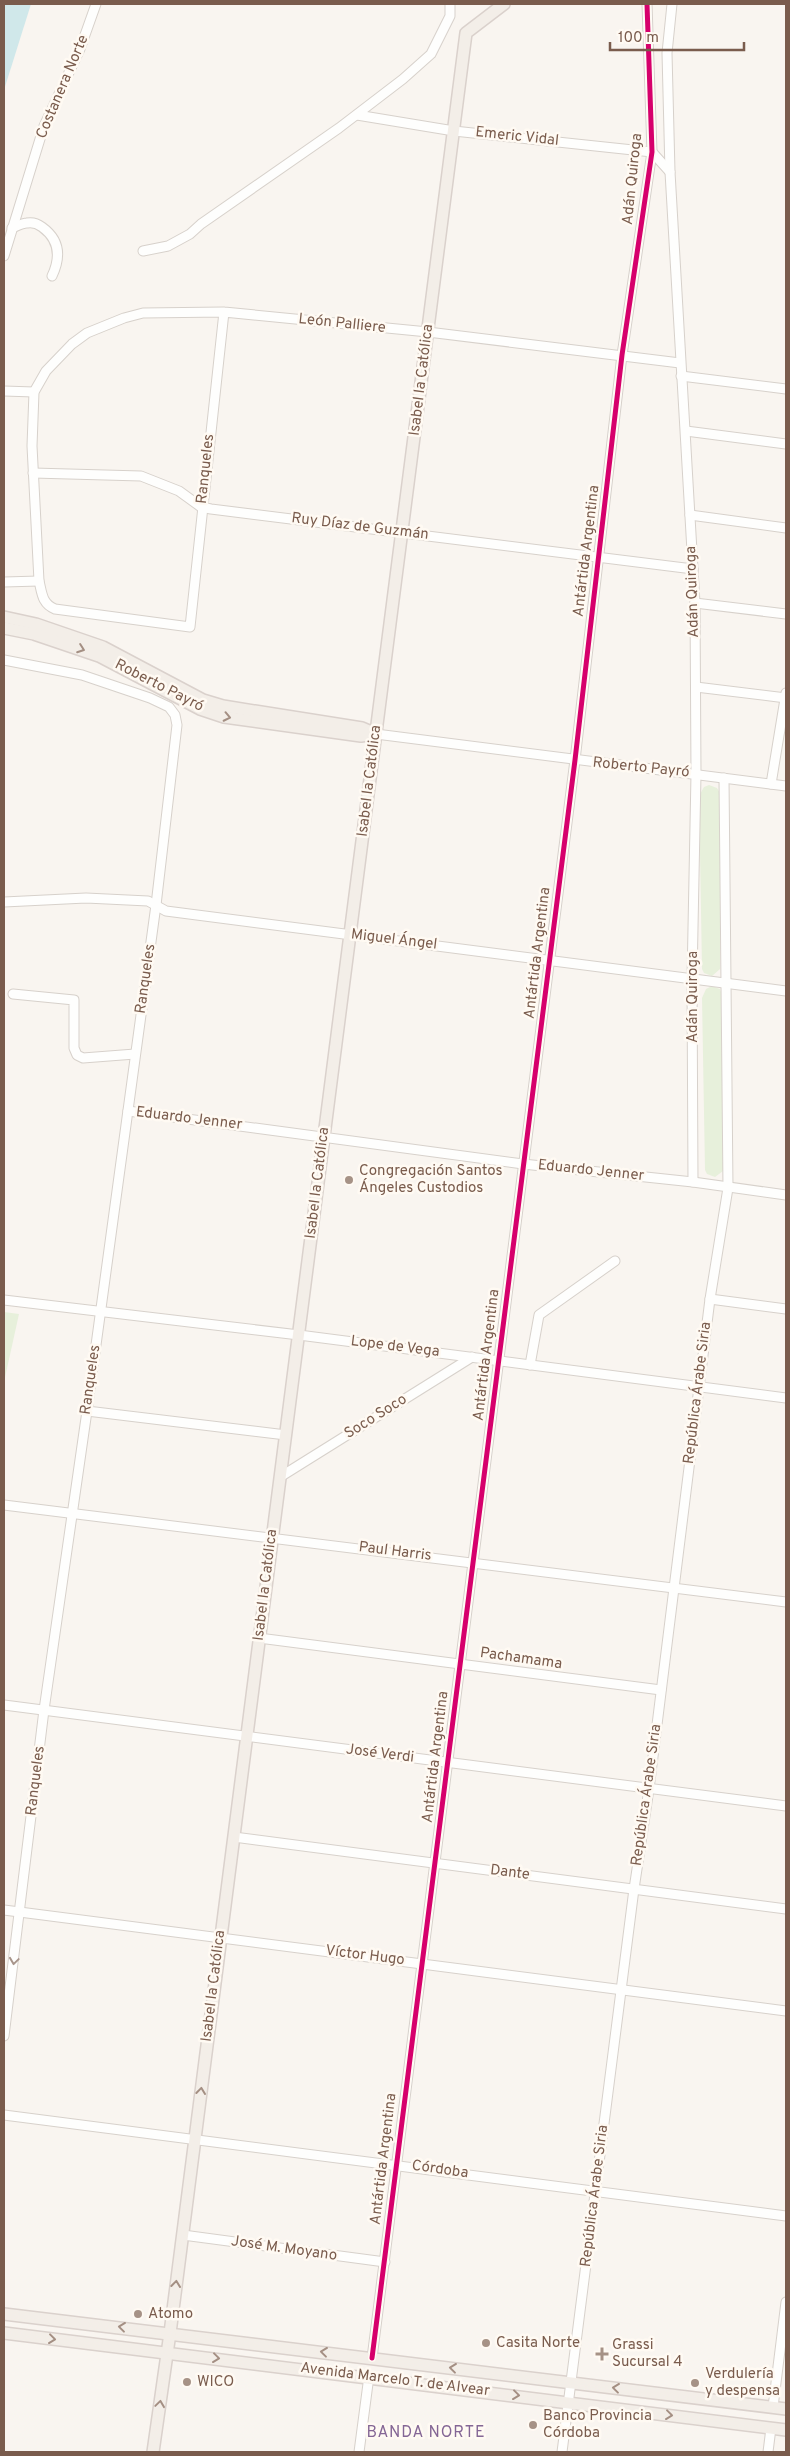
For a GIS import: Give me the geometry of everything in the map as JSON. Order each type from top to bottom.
[{"type":"main road","name":"Isabel la Católica","points":[[153,2452],[183,2235],[466,33],[504,4]]},
{"type":"main road","points":[[4,618],[35,629]]},
{"type":"main road","points":[[4,628],[35,629]]},
{"type":"main road","name":"Roberto Payró","points":[[35,629],[110,650],[203,700],[255,712],[362,728],[376,734]]},
{"type":"main road","name":"Avenida Marcelo T. de Alvear","points":[[4,2314],[786,2409]]},
{"type":"main road","name":"Avenida Marcelo T. de Alvear","points":[[4,2333],[369,2376],[786,2430]]},
{"type":"street","name":"Costanera Norte","points":[[4,256],[44,126],[80,49],[96,4]]},
{"type":"street","points":[[143,251],[168,246],[184,238],[357,115],[431,54],[450,16],[450,4]]},
{"type":"street","name":"Adán Quiroga","points":[[622,355],[652,152],[647,4]]},
{"type":"street","name":"Adán Quiroga","points":[[672,4],[667,53],[670,172],[695,603],[696,774],[692,979],[693,1182]]},
{"type":"street","points":[[650,87],[668,82]]},
{"type":"street","name":"Emeric Vidal","points":[[357,115],[454,130],[652,152]]},
{"type":"street","points":[[652,152],[670,172]]},
{"type":"street","points":[[12,228],[29,222],[38,224],[49,232],[58,250],[58,264],[52,276]]},
{"type":"street","name":"León Palliere","points":[[34,392],[46,371],[72,344],[87,333],[107,324],[143,313],[224,312],[428,332],[622,355],[680,364]]},
{"type":"street","name":"Ranqueles","points":[[39,581],[43,599],[48,606],[55,609],[190,627],[201,507],[224,312]]},
{"type":"street","name":"Antártida Argentina","points":[[372,2358],[524,1164],[622,355]]},
{"type":"street","points":[[681,376],[786,388]]},
{"type":"street","points":[[4,391],[34,392],[33,472],[39,581],[4,582]]},
{"type":"street","points":[[686,431],[786,444]]},
{"type":"street","name":"Ruy Díaz de Guzmán","points":[[33,472],[141,476],[178,492],[201,507],[693,569]]},
{"type":"street","points":[[690,515],[786,528]]},
{"type":"street","points":[[695,603],[786,614]]},
{"type":"street","name":"Ranqueles","points":[[4,660],[82,675],[150,698],[169,707],[175,715],[177,725],[156,905],[44,1710],[4,2036]]},
{"type":"street","points":[[696,687],[786,698]]},
{"type":"street","points":[[771,784],[786,693]]},
{"type":"street","name":"Roberto Payró","points":[[376,734],[786,786]]},
{"type":"street","points":[[724,778],[728,1188]]},
{"type":"street","name":"Miguel Ángel","points":[[4,902],[86,898],[148,901],[166,911],[786,991]]},
{"type":"street","points":[[13,994],[74,1000],[74,1048],[78,1055],[83,1058],[135,1054]]},
{"type":"street","name":"Eduardo Jenner","points":[[128,1111],[524,1164],[693,1182],[786,1195]]},
{"type":"street","name":"República Árabe Siria","points":[[562,2452],[634,1890],[649,1789],[710,1299],[728,1188]]},
{"type":"street","points":[[530,1365],[539,1314],[615,1262]]},
{"type":"street","points":[[710,1299],[786,1309]]},
{"type":"street","name":"Lope de Vega","points":[[4,1300],[100,1313],[299,1334],[786,1398]]},
{"type":"street","name":"Soco Soco","points":[[280,1477],[472,1357]]},
{"type":"street","points":[[87,1411],[286,1435]]},
{"type":"street","name":"Paul Harris","points":[[4,1505],[786,1602]]},
{"type":"street","name":"Pachamama","points":[[260,1638],[660,1690]]},
{"type":"street","name":"José Verdi","points":[[4,1705],[786,1806]]},
{"type":"street","name":"Dante","points":[[234,1837],[786,1909]]},
{"type":"street","name":"Víctor Hugo","points":[[4,1910],[786,2011]]},
{"type":"street","name":"Córdoba","points":[[4,2115],[396,2164],[786,2216]]},
{"type":"street","name":"José M. Moyano","points":[[183,2235],[385,2262]]},
{"type":"street","points":[[773,2408],[786,2302]]},
{"type":"street","points":[[359,2452],[369,2376]]},
{"type":"street","points":[[768,2452],[771,2428]]},
{"type":"green space","points":[[709,785],[717,788],[720,793],[720,969],[712,976],[704,973],[702,969],[699,796],[704,787]]},
{"type":"green space","points":[[712,986],[720,989],[723,998],[723,1171],[715,1177],[707,1174],[705,1170],[702,998],[706,989]]},
{"type":"green space","points":[[4,1312],[19,1314],[4,1382]]},
{"type":"water","points":[[4,4],[31,4],[4,90]]},
{"type":"cycle path","points":[[372,2358],[575,760],[622,355],[652,152],[647,4]]},
{"type":"place","name":"Congregación Santos Ángeles Custodios","points":[[349,1180]]},
{"type":"place","name":"Atomo","points":[[138,2314]]},
{"type":"place","name":"Casita Norte","points":[[486,2343]]},
{"type":"place","name":"Grassi Sucursal 4","points":[[602,2354]]},
{"type":"place","name":"WICO","points":[[187,2382]]},
{"type":"place","name":"Verdulería y despensa","points":[[695,2383]]},
{"type":"place","name":"Banco Provincia Córdoba","points":[[533,2425]]},
{"type":"district","name":"BANDA NORTE","points":[[426,2433]]}]
